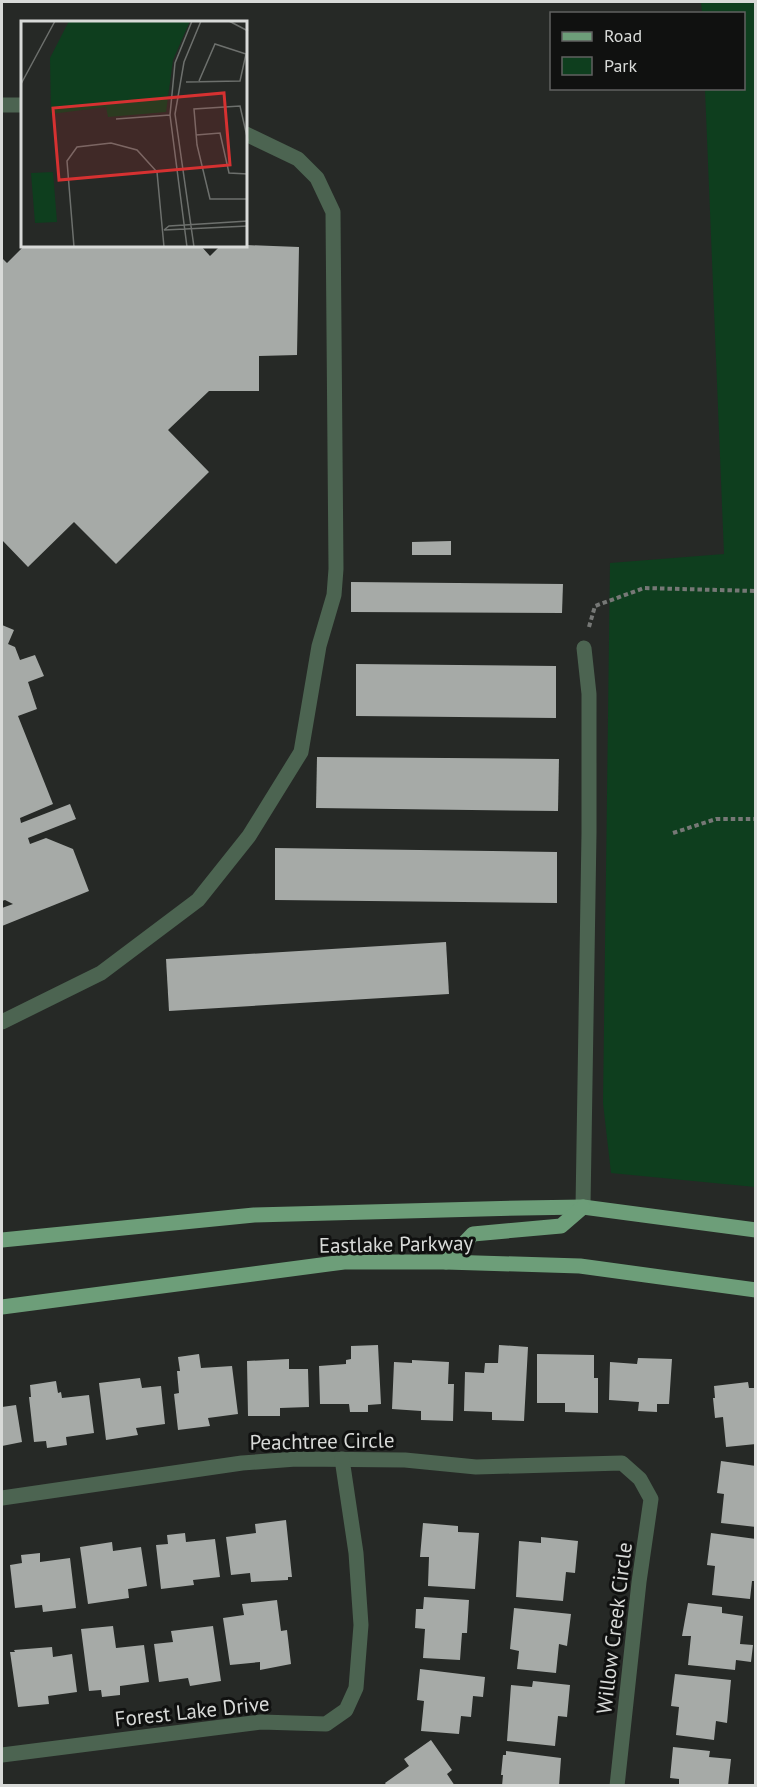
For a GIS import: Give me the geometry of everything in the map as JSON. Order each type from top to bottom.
[{"type":"main road","name":"Eastlake Parkway","points":[[2,1240],[254,1215],[583,1208],[756,1230]]},
{"type":"main road","points":[[446,1262],[473,1234],[561,1227],[583,1208]]},
{"type":"main road","name":"Eastlake Parkway","points":[[2,1307],[344,1262],[580,1266],[756,1290]]},
{"type":"street","points":[[2,105],[21,105]]},
{"type":"street","points":[[2,1022],[101,973],[198,900],[249,836],[301,752],[319,646],[334,595],[336,569],[333,212],[317,178],[298,159],[248,135]]},
{"type":"street","points":[[583,1208],[589,776],[589,694],[584,648]]},
{"type":"street","name":"Peachtree Circle","points":[[2,1498],[242,1464],[296,1459],[405,1460],[476,1467],[622,1463],[640,1479]]},
{"type":"street","name":"Forest Lake Drive","points":[[2,1755],[261,1722],[326,1724],[346,1710],[356,1689],[361,1625],[356,1553],[342,1459]]},
{"type":"street","name":"Willow Creek Circle","points":[[617,1785],[639,1582],[651,1499],[640,1479]]},
{"type":"path","points":[[584,648],[595,606],[644,588],[756,591]]},
{"type":"path","points":[[673,833],[716,819],[756,819]]},
{"type":"green space","points":[[701,2],[756,2],[755,1187],[611,1173],[603,1103],[610,563],[724,554],[705,90],[745,90],[745,12],[702,12]]},
{"type":"building","points":[[248,245],[299,247],[297,355],[259,356],[259,391],[209,391],[168,430],[209,472],[116,564],[74,522],[28,567],[2,540],[2,258],[7,263],[22,248],[203,248],[210,256],[218,248],[248,248]]},
{"type":"building","points":[[451,541],[451,555],[412,555],[412,542]]},
{"type":"building","points":[[351,582],[563,584],[562,613],[351,612]]},
{"type":"building","points":[[2,625],[14,630],[8,644],[15,647],[20,660],[35,655],[44,676],[28,682],[37,709],[18,716],[53,804],[20,818],[21,823],[70,804],[76,819],[28,838],[30,844],[46,838],[73,849],[89,891],[2,926],[2,908],[13,904],[2,901]]},
{"type":"building","points":[[356,664],[556,666],[556,718],[356,716]]},
{"type":"building","points":[[317,757],[559,759],[558,811],[316,808]]},
{"type":"building","points":[[275,848],[557,852],[557,903],[275,900]]},
{"type":"building","points":[[446,942],[449,994],[169,1011],[166,959]]},
{"type":"building","points":[[378,1345],[381,1404],[368,1405],[368,1412],[350,1412],[349,1404],[320,1404],[319,1366],[346,1364],[346,1360],[351,1359],[351,1346]]},
{"type":"building","points":[[499,1345],[528,1347],[524,1421],[492,1420],[492,1412],[464,1411],[465,1372],[484,1373],[485,1363],[498,1363]]},
{"type":"building","points":[[199,1354],[201,1368],[232,1366],[238,1414],[208,1418],[210,1426],[178,1430],[174,1394],[179,1393],[178,1357]]},
{"type":"building","points":[[537,1354],[594,1355],[594,1378],[598,1378],[598,1413],[565,1412],[565,1403],[537,1403]]},
{"type":"building","points":[[638,1358],[672,1359],[669,1404],[657,1404],[657,1412],[638,1411],[639,1402],[609,1400],[610,1362],[637,1364]]},
{"type":"building","points":[[289,1359],[289,1369],[308,1369],[309,1407],[280,1408],[280,1416],[248,1416],[247,1361]]},
{"type":"building","points":[[412,1360],[449,1362],[448,1384],[454,1384],[453,1421],[421,1420],[421,1411],[392,1409],[394,1362],[412,1363]]},
{"type":"building","points":[[140,1378],[142,1388],[161,1386],[165,1424],[136,1428],[138,1435],[106,1440],[99,1383]]},
{"type":"building","points":[[56,1381],[58,1393],[61,1392],[62,1398],[89,1395],[94,1433],[66,1437],[67,1445],[47,1448],[46,1441],[34,1442],[29,1397],[31,1397],[30,1385]]},
{"type":"building","points":[[748,1382],[749,1388],[756,1388],[756,1444],[726,1447],[723,1417],[715,1418],[714,1386]]},
{"type":"building","points":[[16,1405],[22,1442],[2,1446],[2,1407]]},
{"type":"building","points":[[721,1461],[756,1466],[756,1527],[721,1523],[724,1494],[717,1493]]},
{"type":"building","points":[[286,1520],[292,1577],[288,1577],[288,1580],[251,1582],[250,1573],[231,1575],[226,1537],[256,1533],[255,1524]]},
{"type":"building","points":[[423,1523],[458,1526],[458,1532],[479,1533],[475,1589],[428,1586],[429,1557],[420,1557]]},
{"type":"building","points":[[185,1533],[186,1542],[215,1539],[220,1577],[193,1580],[194,1585],[161,1589],[156,1545],[168,1544],[167,1535]]},
{"type":"building","points":[[711,1533],[756,1539],[756,1581],[752,1581],[750,1599],[712,1595],[715,1566],[707,1565]]},
{"type":"building","points":[[541,1537],[578,1541],[575,1573],[566,1572],[563,1601],[516,1597],[519,1541],[541,1543]]},
{"type":"building","points":[[112,1542],[113,1551],[141,1547],[147,1586],[128,1589],[129,1598],[88,1604],[80,1547]]},
{"type":"building","points":[[40,1553],[40,1562],[70,1558],[76,1608],[43,1612],[42,1605],[15,1608],[10,1565],[22,1563],[21,1555]]},
{"type":"building","points":[[424,1597],[469,1600],[467,1633],[462,1633],[460,1660],[423,1658],[425,1629],[415,1628],[416,1609],[423,1609]]},
{"type":"building","points":[[277,1600],[281,1631],[287,1630],[291,1664],[260,1670],[260,1662],[230,1665],[223,1618],[244,1615],[242,1604]]},
{"type":"building","points":[[688,1603],[722,1607],[722,1613],[743,1616],[740,1644],[753,1645],[751,1662],[736,1660],[735,1670],[688,1665],[691,1636],[682,1636]]},
{"type":"building","points":[[514,1608],[571,1614],[567,1646],[559,1644],[556,1673],[517,1669],[519,1651],[510,1649]]},
{"type":"building","points":[[113,1626],[116,1648],[144,1645],[149,1682],[120,1686],[120,1695],[102,1697],[101,1690],[89,1691],[81,1629]]},
{"type":"building","points":[[213,1626],[221,1681],[190,1686],[188,1678],[159,1682],[154,1644],[173,1642],[171,1631]]},
{"type":"building","points":[[52,1647],[53,1657],[72,1654],[77,1692],[48,1696],[49,1704],[18,1707],[10,1652]]},
{"type":"building","points":[[420,1669],[485,1677],[483,1697],[473,1696],[471,1717],[461,1716],[459,1734],[421,1731],[424,1701],[417,1700]]},
{"type":"building","points":[[675,1674],[731,1680],[727,1723],[716,1721],[714,1740],[676,1735],[679,1707],[671,1706]]},
{"type":"building","points":[[533,1681],[570,1685],[567,1717],[558,1716],[555,1746],[507,1741],[511,1685],[532,1687]]},
{"type":"building","points":[[431,1740],[452,1770],[447,1774],[455,1786],[387,1786],[385,1783],[409,1766],[404,1759]]},
{"type":"building","points":[[673,1747],[710,1751],[709,1757],[731,1759],[728,1786],[679,1786],[679,1779],[670,1778]]},
{"type":"building","points":[[506,1751],[561,1758],[559,1786],[502,1786],[503,1755],[506,1755]]}]
